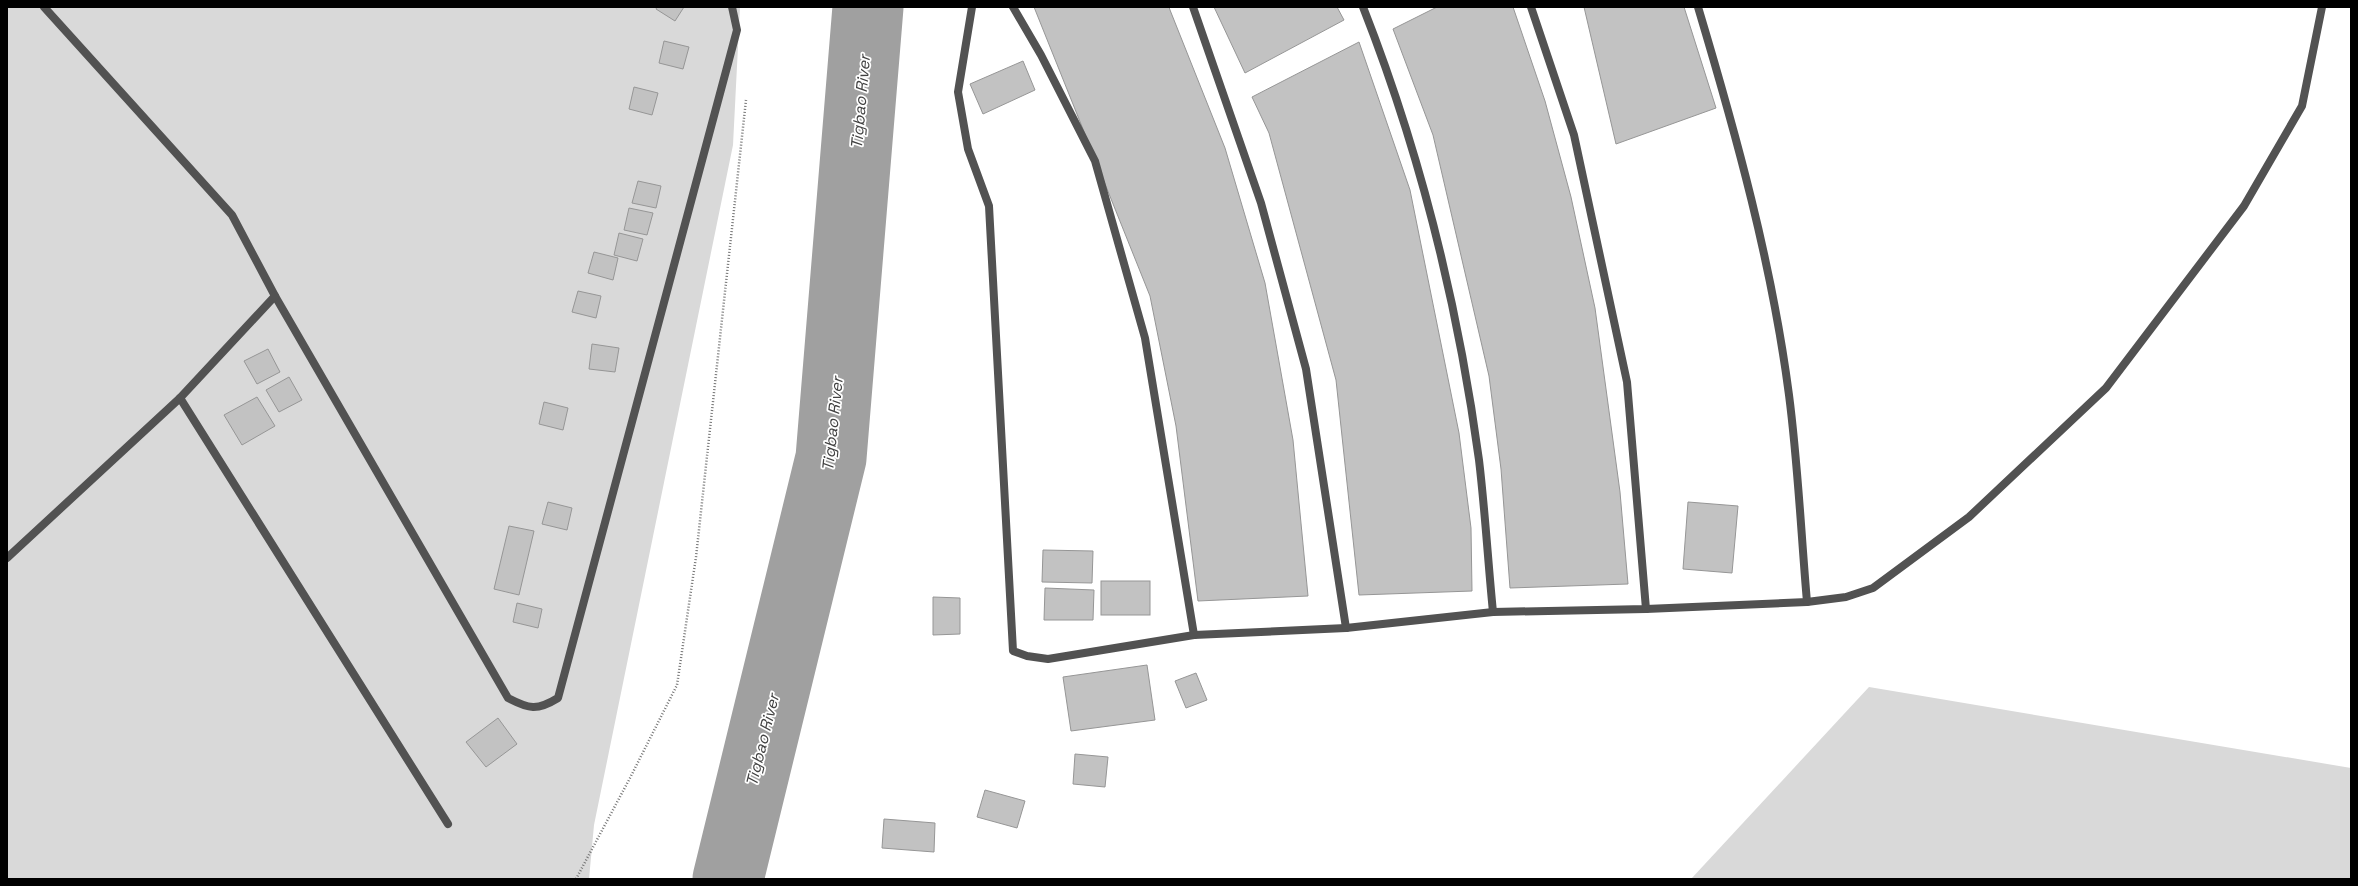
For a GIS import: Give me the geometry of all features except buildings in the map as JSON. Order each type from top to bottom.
[{"type":"street","points":[[44,7],[232,215],[275,296],[508,698],[525,707],[539,708],[558,698],[737,30],[732,7]]},
{"type":"street","points":[[972,7],[958,92],[968,149],[989,206],[1013,651],[1027,656],[1048,659],[1194,635],[1346,628],[1493,612],[1646,609],[1807,602],[1846,597],[1873,588],[1968,517],[2106,388],[2244,206],[2302,106],[2322,7]]},
{"type":"street","points":[[1013,7],[1041,55],[1095,161],[1145,338],[1194,635]]},
{"type":"street","points":[[1193,7],[1261,203],[1306,369],[1346,628]]},
{"type":"street","points":[[1363,7],[1390,76],[1424,188],[1451,300],[1479,460],[1493,612]]},
{"type":"street","points":[[1531,7],[1574,135],[1627,382],[1646,609]]},
{"type":"street","points":[[1698,7],[1747,181],[1770,288],[1789,395],[1807,602]]},
{"type":"street","points":[[7,558],[180,398],[275,296]]},
{"type":"street","points":[[180,398],[448,824]]},
{"type":"path","points":[[576,879],[630,778],[676,685],[696,557],[747,94]]},
{"type":"shaded area","points":[[7,7],[740,7],[733,145],[594,825],[589,879],[7,879]]},
{"type":"shaded area","points":[[1869,687],[2351,768],[2351,879],[1691,879]]},
{"type":"waterway","name":"Tigbao River","points":[[728,879],[831,458],[868,7]]}]
